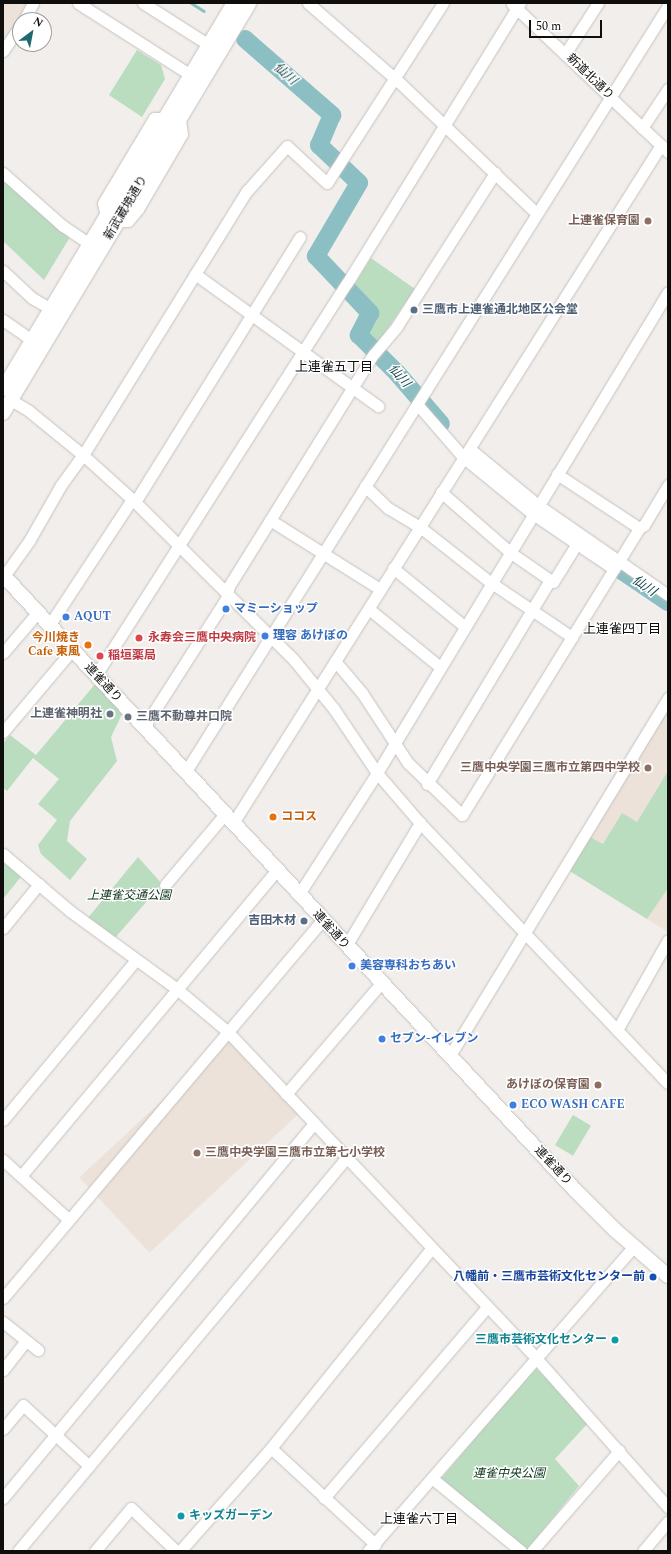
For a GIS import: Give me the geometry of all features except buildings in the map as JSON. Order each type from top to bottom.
[{"type":"main road","name":"新武蔵境通り","points":[[7,394],[112,219],[180,119],[209,45],[234,3]]},
{"type":"main road","name":"新武蔵境通り","points":[[3,413],[7,394],[32,340],[90,244],[112,219],[165,118],[196,78],[249,3]]},
{"type":"main road","name":"連雀通り","points":[[4,575],[346,946],[574,1189],[633,1247],[668,1276]]},
{"type":"street","points":[[28,12],[33,3]]},
{"type":"street","points":[[78,3],[196,78]]},
{"type":"street","points":[[143,3],[209,45]]},
{"type":"street","points":[[308,3],[446,124],[536,213]]},
{"type":"street","points":[[4,575],[83,455],[247,191],[287,146],[327,183],[443,3]]},
{"type":"street","points":[[565,54],[598,3]]},
{"type":"street","points":[[96,675],[302,350],[347,283],[446,124],[516,5]]},
{"type":"street","name":"新道北通り","points":[[516,5],[664,149]]},
{"type":"street","points":[[186,771],[536,213],[668,6]]},
{"type":"street","points":[[3,51],[12,38]]},
{"type":"street","points":[[642,128],[668,89]]},
{"type":"street","points":[[165,885],[229,818],[318,688],[441,492],[664,149]]},
{"type":"street","points":[[3,173],[64,226],[90,244]]},
{"type":"street","points":[[144,727],[226,599],[228,591],[270,520],[354,389],[374,355],[381,344],[397,326],[495,173]]},
{"type":"street","points":[[50,624],[133,501],[300,237]]},
{"type":"street","points":[[3,271],[32,298],[51,309]]},
{"type":"street","points":[[195,274],[378,406]]},
{"type":"street","points":[[299,894],[377,773],[490,582],[510,553],[668,292]]},
{"type":"street","points":[[3,320],[32,340]]},
{"type":"street","points":[[7,394],[83,455],[180,544],[228,591],[318,688],[350,730],[377,773],[420,823],[668,1083]]},
{"type":"street","points":[[420,399],[467,454],[576,545],[616,565],[668,595]]},
{"type":"street","points":[[557,474],[639,528]]},
{"type":"street","points":[[335,661],[395,742],[408,763],[427,784],[462,815],[639,528],[644,524],[668,485]]},
{"type":"street","points":[[365,486],[388,508],[420,527],[490,582],[572,637]]},
{"type":"street","points":[[441,492],[510,553],[553,582],[576,545]]},
{"type":"street","points":[[535,510],[616,565]]},
{"type":"street","points":[[270,520],[380,589]]},
{"type":"street","points":[[393,568],[464,626]]},
{"type":"street","points":[[427,784],[550,580]]},
{"type":"street","points":[[368,609],[440,667]]},
{"type":"street","points":[[3,653],[38,612]]},
{"type":"street","points":[[3,732],[72,650]]},
{"type":"street","points":[[449,1056],[668,698]]},
{"type":"street","points":[[346,946],[420,823]]},
{"type":"street","points":[[3,854],[136,960],[176,989],[228,1032],[347,1157],[431,1249],[536,1358],[668,1507]]},
{"type":"street","points":[[21,1176],[277,870]]},
{"type":"street","points":[[3,928],[39,884]]},
{"type":"street","points":[[3,1298],[68,1219],[322,920]]},
{"type":"street","points":[[617,1030],[668,940]]},
{"type":"street","points":[[3,1120],[136,960]]},
{"type":"street","points":[[286,1094],[381,983]]},
{"type":"street","points":[[3,1498],[314,1123]]},
{"type":"street","points":[[18,1551],[347,1157]]},
{"type":"street","points":[[3,1160],[68,1219]]},
{"type":"street","points":[[271,1448],[324,1498],[372,1547],[433,1479],[633,1247]]},
{"type":"street","points":[[180,1551],[271,1448],[431,1249]]},
{"type":"street","points":[[324,1498],[487,1307]]},
{"type":"street","points":[[3,1322],[38,1350]]},
{"type":"street","points":[[3,1370],[26,1341]]},
{"type":"street","points":[[3,1429],[23,1406],[56,1434],[89,1466]]},
{"type":"street","points":[[532,1551],[619,1450]]},
{"type":"street","points":[[433,1479],[521,1551]]},
{"type":"street","points":[[95,1551],[130,1508],[176,1551]]},
{"type":"street","points":[[643,1551],[668,1521]]},
{"type":"shaded area","points":[[3,3],[28,3],[23,12],[12,12],[12,30],[3,45]]},
{"type":"shaded area","name":"三鷹中央学園三鷹市立第四中学校","points":[[668,701],[668,932],[568,870]]},
{"type":"shaded area","name":"三鷹中央学園三鷹市立第七小学校","points":[[230,1037],[300,1112],[150,1253],[79,1177]]},
{"type":"green space","points":[[137,50],[161,65],[165,79],[142,117],[109,95]]},
{"type":"green space","points":[[3,177],[70,237],[44,280],[3,241]]},
{"type":"green space","points":[[371,258],[415,289],[377,344],[363,329],[374,310],[353,287]]},
{"type":"green space","points":[[95,684],[123,712],[111,737],[117,761],[70,821],[67,841],[87,859],[70,880],[41,854],[38,845],[57,820],[38,804],[59,779],[33,758],[7,791],[3,788],[3,743],[10,735],[36,755]]},
{"type":"green space","name":"三鷹中央学園三鷹市立第四中学校","points":[[668,771],[668,888],[647,919],[568,870],[588,836],[603,844],[622,813],[637,822]]},
{"type":"green space","points":[[3,856],[24,873],[3,899]]},
{"type":"green space","name":"上連雀交通公園","points":[[138,857],[162,884],[114,939],[87,919]]},
{"type":"green space","points":[[573,1115],[591,1126],[573,1156],[555,1145]]},
{"type":"green space","name":"連雀中央公園","points":[[535,1367],[589,1422],[555,1459],[579,1486],[526,1551],[440,1480]]},
{"type":"waterway","name":"仙川","points":[[191,3],[204,11]]},
{"type":"waterway","name":"仙川","points":[[245,39],[332,115],[319,145],[359,183],[316,256],[370,313],[359,335],[397,373],[441,424]]},
{"type":"waterway","name":"仙川","points":[[600,556],[668,602]]},
{"type":"place","name":"上連雀保育園","points":[[648,221]]},
{"type":"place","name":"三鷹市上連雀通北地区公会堂","points":[[414,310]]},
{"type":"place","name":"マミーショップ","points":[[226,609]]},
{"type":"place","name":"AQUT","points":[[66,617]]},
{"type":"place","name":"理容 あけぼの","points":[[265,636]]},
{"type":"place","name":"永寿会三鷹中央病院","points":[[139,638]]},
{"type":"place","name":"今川焼き Cafe 東風","points":[[88,645]]},
{"type":"place","name":"稲垣薬局","points":[[100,656]]},
{"type":"place","name":"上連雀神明社","points":[[110,714]]},
{"type":"place","name":"三鷹不動尊井口院","points":[[128,717]]},
{"type":"place","name":"三鷹中央学園三鷹市立第四中学校","points":[[648,768]]},
{"type":"place","name":"ココス","points":[[273,817]]},
{"type":"place","name":"吉田木材","points":[[304,921]]},
{"type":"place","name":"美容専科おちあい","points":[[352,966]]},
{"type":"place","name":"セブン-イレブン","points":[[382,1039]]},
{"type":"place","name":"あけぼの保育園","points":[[598,1085]]},
{"type":"place","name":"ECO WASH CAFE","points":[[513,1105]]},
{"type":"place","name":"三鷹中央学園三鷹市立第七小学校","points":[[197,1153]]},
{"type":"place","name":"八幡前・三鷹市芸術文化センター前","points":[[653,1277]]},
{"type":"place","name":"三鷹市芸術文化センター","points":[[615,1340]]},
{"type":"place","name":"キッズガーデン","points":[[181,1516]]},
{"type":"district","name":"上連雀五丁目","points":[[334,367]]},
{"type":"district","name":"上連雀四丁目","points":[[622,629]]},
{"type":"district","name":"上連雀六丁目","points":[[419,1519]]}]
